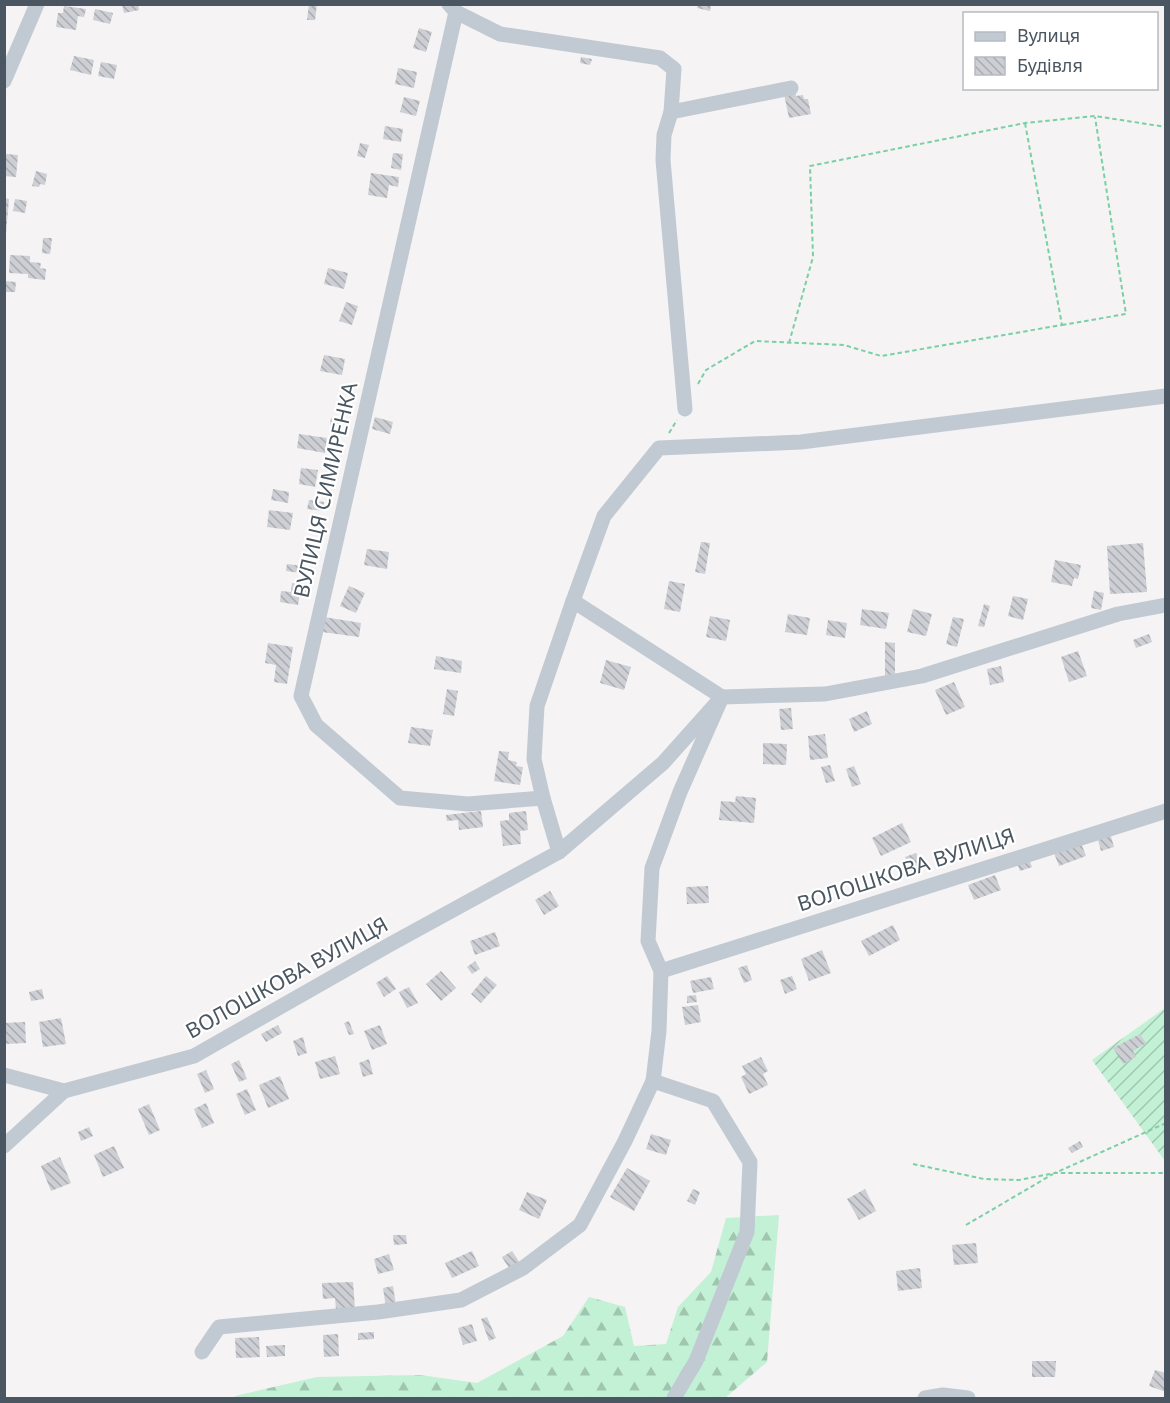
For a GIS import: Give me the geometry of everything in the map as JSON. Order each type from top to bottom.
[{"type":"street","points":[[4,81],[37,4]]},
{"type":"street","name":"ВУЛИЦЯ СИМИРЕНКА","points":[[543,798],[468,804],[400,798],[316,725],[301,696],[453,8],[500,34],[660,58],[674,69],[671,112]]},
{"type":"street","points":[[685,409],[663,160],[664,135],[671,112],[791,88]]},
{"type":"street","points":[[559,852],[534,759],[537,706],[604,516],[659,448],[801,442],[1166,396]]},
{"type":"street","points":[[573,602],[722,696],[825,694],[922,676],[1118,614],[1166,605]]},
{"type":"street","points":[[202,1352],[219,1327],[378,1312],[460,1300],[523,1268],[580,1225],[625,1141],[653,1081],[659,1031],[661,971],[648,941],[652,868],[680,792],[722,696]]},
{"type":"street","name":"ВОЛОШКОВА ВУЛИЦЯ","points":[[4,1146],[64,1091],[194,1056],[559,852],[663,764],[722,696]]},
{"type":"street","name":"ВОЛОШКОВА ВУЛИЦЯ","points":[[661,971],[1165,810]]},
{"type":"street","points":[[4,1075],[64,1091]]},
{"type":"street","points":[[653,1081],[713,1101],[750,1162],[747,1232],[696,1361],[674,1398]]},
{"type":"street","points":[[926,1398],[944,1395],[968,1398]]},
{"type":"path","points":[[789,342],[813,257],[810,166],[1025,123],[1095,116],[1166,127]]},
{"type":"path","points":[[659,448],[685,409],[706,370],[754,341],[844,345],[881,356],[1126,314],[1095,116]]},
{"type":"path","points":[[1025,123],[1062,325]]},
{"type":"path","points":[[966,1225],[1055,1173],[1166,1123]]},
{"type":"path","points":[[913,1164],[984,1179],[1019,1180],[1055,1173],[1166,1173]]},
{"type":"green space","points":[[1165,1008],[1165,1161],[1092,1060]]},
{"type":"green space","points":[[779,1215],[767,1362],[725,1398],[234,1398],[317,1377],[420,1375],[477,1383],[563,1336],[589,1297],[625,1307],[634,1346],[666,1344],[678,1307],[711,1272],[726,1218]]},
{"type":"building","points":[[122,4],[138,4],[139,10],[124,13]]},
{"type":"building","points":[[309,4],[317,4],[315,20],[307,20]]},
{"type":"building","points":[[698,4],[711,4],[710,11],[697,8]]},
{"type":"building","points":[[64,6],[86,9],[84,17],[78,16],[76,30],[56,27],[58,13],[63,13]]},
{"type":"building","points":[[95,9],[113,13],[110,24],[93,20]]},
{"type":"building","points":[[419,28],[432,32],[426,52],[413,48]]},
{"type":"building","points":[[74,56],[94,60],[91,75],[70,70]]},
{"type":"building","points":[[581,57],[592,59],[590,65],[580,63]]},
{"type":"building","points":[[101,62],[117,65],[114,79],[98,76]]},
{"type":"building","points":[[398,68],[417,72],[414,88],[395,84]]},
{"type":"building","points":[[795,92],[796,96],[803,95],[804,99],[808,99],[811,114],[789,118],[784,94]]},
{"type":"building","points":[[404,97],[420,101],[416,116],[400,112]]},
{"type":"building","points":[[385,126],[403,129],[401,142],[383,139]]},
{"type":"building","points":[[360,143],[369,145],[365,158],[357,156]]},
{"type":"building","points":[[393,153],[403,154],[401,170],[391,168]]},
{"type":"building","points":[[6,154],[18,155],[16,177],[4,176]]},
{"type":"building","points":[[36,171],[47,174],[45,185],[32,186]]},
{"type":"building","points":[[371,173],[399,177],[398,187],[389,185],[387,198],[368,195]]},
{"type":"building","points":[[4,198],[9,199],[6,234],[4,234]]},
{"type":"building","points":[[15,199],[27,201],[25,213],[13,211]]},
{"type":"building","points":[[43,238],[52,238],[50,254],[42,253]]},
{"type":"building","points":[[10,255],[30,256],[30,262],[41,263],[40,268],[46,269],[45,280],[28,278],[28,274],[9,273]]},
{"type":"building","points":[[328,268],[348,273],[344,289],[324,284]]},
{"type":"building","points":[[4,281],[16,282],[15,292],[4,292]]},
{"type":"building","points":[[346,302],[358,306],[352,325],[339,321]]},
{"type":"building","points":[[324,355],[345,359],[342,375],[320,371]]},
{"type":"building","points":[[375,417],[393,422],[390,434],[372,429]]},
{"type":"building","points":[[331,418],[343,418],[343,426],[330,425]]},
{"type":"building","points":[[299,434],[327,438],[325,453],[297,448]]},
{"type":"building","points":[[301,468],[318,470],[315,487],[299,484]]},
{"type":"building","points":[[273,489],[289,492],[288,503],[271,500]]},
{"type":"building","points":[[309,500],[324,502],[323,511],[307,509]]},
{"type":"building","points":[[269,510],[293,513],[290,530],[267,527]]},
{"type":"building","points":[[701,542],[710,543],[705,574],[695,572]]},
{"type":"building","points":[[1143,543],[1147,592],[1110,594],[1107,546]]},
{"type":"building","points":[[367,549],[389,552],[387,569],[364,565]]},
{"type":"building","points":[[1055,560],[1081,565],[1078,579],[1074,578],[1072,586],[1051,582]]},
{"type":"building","points":[[287,564],[302,566],[301,573],[286,571]]},
{"type":"building","points":[[669,581],[685,584],[680,612],[664,609]]},
{"type":"building","points":[[292,583],[309,585],[307,595],[300,594],[298,605],[280,602],[281,591],[291,592]]},
{"type":"building","points":[[349,586],[365,593],[356,613],[340,606]]},
{"type":"building","points":[[1094,591],[1104,593],[1101,610],[1091,608]]},
{"type":"building","points":[[1013,596],[1028,599],[1023,620],[1008,616]]},
{"type":"building","points":[[984,604],[990,606],[984,627],[978,626]]},
{"type":"building","points":[[862,609],[889,613],[886,629],[860,625]]},
{"type":"building","points":[[913,609],[932,614],[926,636],[907,632]]},
{"type":"building","points":[[788,614],[810,618],[807,635],[785,632]]},
{"type":"building","points":[[710,616],[730,620],[726,641],[706,637]]},
{"type":"building","points":[[324,617],[361,623],[359,637],[322,632]]},
{"type":"building","points":[[953,617],[964,619],[957,647],[946,644]]},
{"type":"building","points":[[828,620],[847,623],[845,638],[826,635]]},
{"type":"building","points":[[1149,634],[1152,642],[1136,648],[1133,640]]},
{"type":"building","points":[[885,642],[895,643],[895,677],[885,677]]},
{"type":"building","points":[[268,643],[293,647],[287,684],[274,682],[276,665],[265,663]]},
{"type":"building","points":[[1078,651],[1087,676],[1069,682],[1061,657]]},
{"type":"building","points":[[436,656],[462,661],[461,673],[434,669]]},
{"type":"building","points":[[606,660],[631,667],[624,690],[600,683]]},
{"type":"building","points":[[1001,666],[1004,682],[990,685],[987,669]]},
{"type":"building","points":[[954,682],[965,707],[946,715],[935,690]]},
{"type":"building","points":[[447,689],[458,691],[454,716],[443,714]]},
{"type":"building","points":[[791,708],[793,729],[781,730],[779,709]]},
{"type":"building","points":[[867,711],[872,724],[854,732],[849,719]]},
{"type":"building","points":[[411,727],[433,730],[430,746],[408,743]]},
{"type":"building","points":[[825,734],[828,758],[810,760],[808,736]]},
{"type":"building","points":[[763,743],[787,744],[786,765],[763,764]]},
{"type":"building","points":[[499,751],[509,752],[508,760],[517,762],[516,766],[523,767],[520,785],[494,781]]},
{"type":"building","points":[[830,765],[835,781],[826,783],[821,767]]},
{"type":"building","points":[[854,766],[861,784],[852,787],[846,769]]},
{"type":"building","points":[[736,796],[756,798],[754,823],[719,820],[721,801],[735,802]]},
{"type":"building","points":[[481,811],[483,827],[459,830],[458,820],[447,821],[446,815]]},
{"type":"building","points":[[526,811],[528,830],[520,831],[521,844],[503,846],[500,821],[509,820],[509,813]]},
{"type":"building","points":[[902,823],[911,842],[881,856],[872,838]]},
{"type":"building","points":[[1110,833],[1114,847],[1101,851],[1097,836]]},
{"type":"building","points":[[1081,843],[1086,856],[1059,866],[1054,853]]},
{"type":"building","points":[[916,853],[922,868],[912,872],[905,857]]},
{"type":"building","points":[[1028,856],[1032,867],[1020,871],[1016,861]]},
{"type":"building","points":[[995,875],[1001,890],[974,900],[968,885]]},
{"type":"building","points":[[708,886],[709,903],[687,904],[686,887]]},
{"type":"building","points":[[550,891],[559,906],[544,915],[535,900]]},
{"type":"building","points":[[893,925],[900,940],[869,956],[861,941]]},
{"type":"building","points":[[495,932],[500,946],[475,955],[470,941]]},
{"type":"building","points":[[822,950],[831,973],[809,981],[801,959]]},
{"type":"building","points":[[475,961],[480,969],[472,974],[467,967]]},
{"type":"building","points":[[747,965],[752,980],[744,983],[738,968]]},
{"type":"building","points":[[441,971],[456,988],[441,1001],[426,984]]},
{"type":"building","points":[[387,976],[396,989],[384,997],[376,983]]},
{"type":"building","points":[[486,976],[497,985],[481,1003],[471,994]]},
{"type":"building","points":[[792,976],[797,989],[785,994],[780,980]]},
{"type":"building","points":[[711,977],[714,989],[693,993],[690,981]]},
{"type":"building","points":[[409,987],[418,1003],[407,1008],[399,992]]},
{"type":"building","points":[[42,989],[44,999],[31,1001],[29,992]]},
{"type":"building","points":[[696,995],[697,1002],[687,1003],[687,996]]},
{"type":"building","points":[[698,1005],[701,1022],[685,1025],[682,1007]]},
{"type":"building","points":[[61,1018],[66,1044],[43,1047],[39,1022]]},
{"type":"building","points":[[349,1021],[354,1034],[349,1035],[344,1023]]},
{"type":"building","points":[[25,1022],[26,1043],[4,1044],[4,1023]]},
{"type":"building","points":[[278,1025],[282,1033],[266,1042],[261,1034]]},
{"type":"building","points":[[380,1025],[387,1044],[372,1050],[364,1031]]},
{"type":"building","points":[[1140,1034],[1146,1043],[1133,1051],[1136,1057],[1123,1064],[1113,1048]]},
{"type":"building","points":[[303,1037],[307,1053],[298,1056],[293,1041]]},
{"type":"building","points":[[335,1056],[340,1074],[320,1079],[315,1062]]},
{"type":"building","points":[[761,1057],[768,1071],[763,1074],[768,1085],[749,1094],[741,1077],[746,1074],[742,1066]]},
{"type":"building","points":[[369,1059],[373,1074],[363,1077],[359,1063]]},
{"type":"building","points":[[239,1060],[247,1079],[239,1082],[231,1064]]},
{"type":"building","points":[[206,1070],[214,1089],[205,1093],[197,1074]]},
{"type":"building","points":[[280,1076],[289,1099],[268,1108],[259,1085]]},
{"type":"building","points":[[247,1089],[256,1110],[245,1115],[236,1094]]},
{"type":"building","points":[[206,1103],[214,1123],[202,1128],[194,1109]]},
{"type":"building","points":[[149,1104],[160,1130],[149,1135],[138,1109]]},
{"type":"building","points":[[89,1127],[93,1136],[81,1141],[78,1132]]},
{"type":"building","points":[[651,1134],[671,1140],[666,1155],[646,1149]]},
{"type":"building","points":[[1080,1141],[1083,1147],[1072,1153],[1068,1148]]},
{"type":"building","points":[[114,1146],[124,1168],[103,1177],[94,1155]]},
{"type":"building","points":[[60,1157],[71,1183],[51,1191],[41,1166]]},
{"type":"building","points":[[627,1168],[650,1181],[634,1211],[610,1197]]},
{"type":"building","points":[[693,1189],[700,1192],[695,1205],[687,1201]]},
{"type":"building","points":[[865,1189],[876,1211],[859,1220],[847,1199]]},
{"type":"building","points":[[527,1192],[547,1200],[539,1219],[519,1210]]},
{"type":"building","points":[[393,1235],[406,1235],[407,1244],[394,1245]]},
{"type":"building","points":[[976,1243],[978,1263],[954,1265],[952,1245]]},
{"type":"building","points":[[472,1251],[479,1266],[452,1278],[445,1263]]},
{"type":"building","points":[[512,1251],[520,1263],[510,1270],[502,1257]]},
{"type":"building","points":[[389,1254],[394,1270],[378,1274],[374,1259]]},
{"type":"building","points":[[920,1268],[922,1288],[898,1291],[896,1271]]},
{"type":"building","points":[[353,1282],[355,1309],[336,1310],[335,1298],[323,1299],[322,1283]]},
{"type":"building","points":[[393,1286],[396,1306],[386,1308],[383,1288]]},
{"type":"building","points":[[487,1317],[496,1338],[489,1341],[481,1319]]},
{"type":"building","points":[[472,1324],[477,1341],[463,1345],[458,1328]]},
{"type":"building","points":[[374,1332],[374,1339],[358,1340],[358,1333]]},
{"type":"building","points":[[338,1334],[339,1356],[324,1357],[323,1335]]},
{"type":"building","points":[[259,1337],[260,1357],[236,1358],[235,1338]]},
{"type":"building","points":[[285,1345],[285,1356],[267,1357],[266,1346]]},
{"type":"building","points":[[1032,1361],[1056,1361],[1055,1377],[1032,1377]]},
{"type":"building","points":[[1155,1370],[1166,1373],[1166,1392],[1149,1386]]}]
